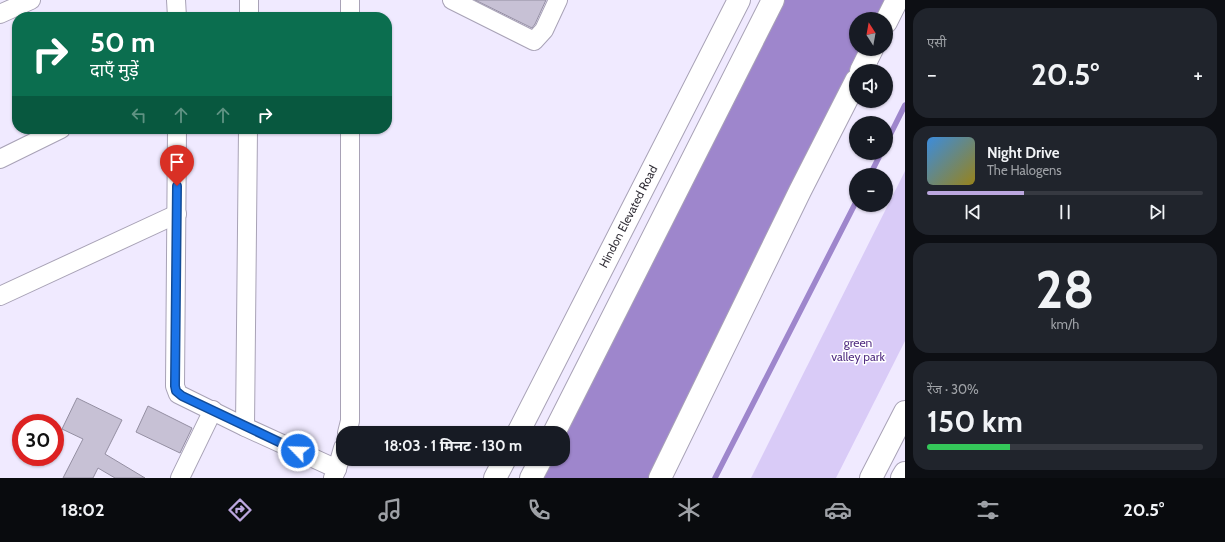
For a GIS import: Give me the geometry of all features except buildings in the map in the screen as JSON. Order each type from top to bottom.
[{"type":"main road","name":"Hindon Elevated Road","points":[[522,426],[739,0]]},
{"type":"main road","points":[[558,426],[773,0]]},
{"type":"main road","points":[[891,12],[897,0]]},
{"type":"main road","points":[[660,478],[800,191],[849,95]]},
{"type":"main road","points":[[871,478],[905,412]]},
{"type":"main road","points":[[495,478],[501,466]]},
{"type":"main road","points":[[531,478],[537,466]]},
{"type":"main road","points":[[902,478],[905,473]]},
{"type":"street","points":[[0,14],[31,0]]},
{"type":"street","points":[[176,0],[176,12]]},
{"type":"street","points":[[249,0],[249,12]]},
{"type":"street","points":[[350,0],[350,12]]},
{"type":"street","points":[[452,0],[534,41],[544,30],[558,0]]},
{"type":"street","points":[[0,159],[51,134]]},
{"type":"street","points":[[177,134],[175,386],[178,394],[213,410],[335,473]]},
{"type":"street","points":[[245,427],[248,134]]},
{"type":"street","points":[[349,426],[350,421],[350,134]]},
{"type":"street","points":[[0,296],[177,214]]},
{"type":"street","points":[[180,478],[213,410]]},
{"type":"green space","name":"green valley park","points":[[905,171],[905,341],[836,478],[751,478],[884,212],[893,212],[893,195]]},
{"type":"shaded area","points":[[761,0],[889,0],[883,12],[849,12],[849,56],[862,56],[858,64],[849,64],[849,82],[655,478],[519,478],[525,466],[570,466],[570,426],[546,426]]},
{"type":"waterway","points":[[893,129],[905,105]]},
{"type":"waterway","points":[[874,168],[878,160]]},
{"type":"waterway","points":[[715,478],[851,212]]},
{"type":"route","points":[[177,186],[176,391],[178,394],[245,427],[298,451]]}]
